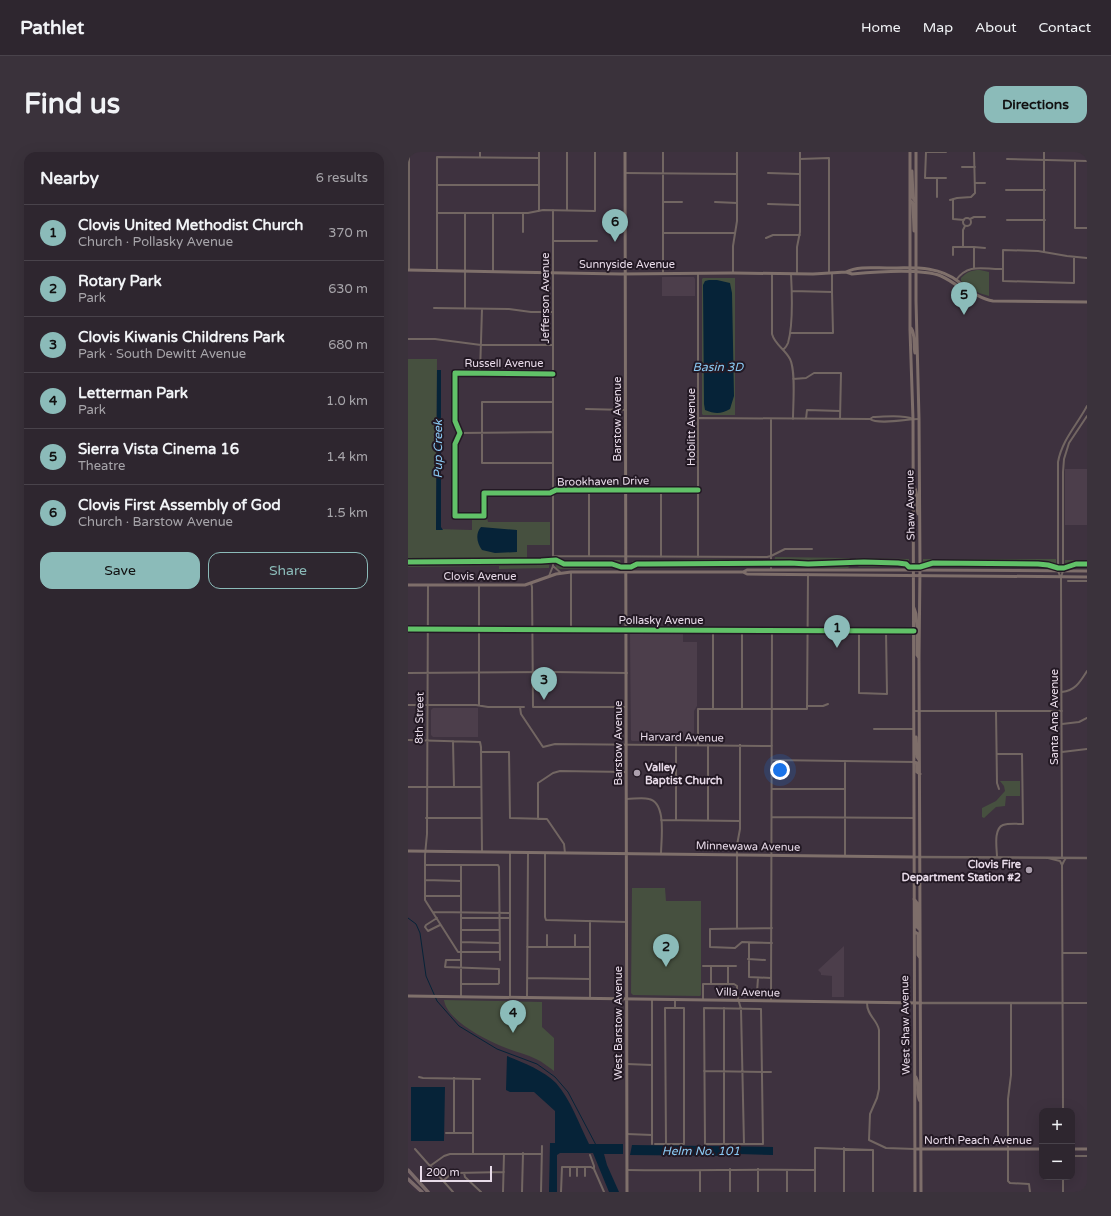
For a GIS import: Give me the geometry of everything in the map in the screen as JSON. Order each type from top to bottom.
[{"type":"highway","points":[[408,1170],[428,1192]]},
{"type":"highway","points":[[408,1179],[422,1192]]},
{"type":"main road","name":"Barstow Avenue","points":[[625,152],[627,854]]},
{"type":"main road","name":"Shaw Avenue","points":[[910,152],[910,328],[913,419],[914,857]]},
{"type":"main road","name":"Shaw Avenue","points":[[914,152],[916,161],[917,359],[919,419],[920,857]]},
{"type":"main road","points":[[910,159],[913,179],[913,198],[916,202]]},
{"type":"main road","points":[[910,200],[913,203],[913,224],[916,241]]},
{"type":"main road","name":"Sunnyside Avenue","points":[[409,270],[626,274],[797,274],[846,272],[866,268],[916,270]]},
{"type":"main road","points":[[916,270],[930,269],[940,271],[956,280],[966,288],[967,291]]},
{"type":"main road","points":[[916,270],[942,274],[956,280]]},
{"type":"main road","points":[[933,273],[944,277],[964,290],[993,301],[1087,302]]},
{"type":"main road","points":[[910,328],[913,332],[914,348],[917,359]]},
{"type":"main road","points":[[913,487],[916,490],[919,518]]},
{"type":"main road","name":"Clovis Avenue","points":[[408,585],[516,585],[531,583],[549,576],[571,572],[743,572],[747,570],[808,574],[1087,577]]},
{"type":"main road","points":[[772,572],[800,570],[1087,571]]},
{"type":"main road","points":[[808,574],[810,572],[836,570]]},
{"type":"main road","name":"Clovis Avenue","points":[[743,572],[751,574],[772,572]]},
{"type":"main road","points":[[913,604],[916,614],[917,628],[919,630]]},
{"type":"main road","points":[[914,631],[917,632],[917,655],[919,658]]},
{"type":"main road","points":[[914,729],[917,743],[917,757],[920,760]]},
{"type":"main road","points":[[914,762],[917,763],[917,772],[920,774]]},
{"type":"main road","name":"Minnewawa Avenue","points":[[408,851],[914,857]]},
{"type":"main road","name":"West Barstow Avenue","points":[[627,854],[627,1192]]},
{"type":"main road","name":"West Shaw Avenue","points":[[914,857],[915,1192]]},
{"type":"main road","name":"West Shaw Avenue","points":[[920,857],[921,1192]]},
{"type":"main road","points":[[914,899],[917,903],[917,927],[920,930]]},
{"type":"main road","points":[[915,932],[918,934],[918,955],[920,958]]},
{"type":"main road","name":"Villa Avenue","points":[[408,996],[920,1003]]},
{"type":"main road","points":[[915,1076],[918,1080],[918,1098],[921,1101]]},
{"type":"main road","name":"North Peach Avenue","points":[[915,1149],[1039,1149]]},
{"type":"main road","points":[[1075,1150],[1087,1149]]},
{"type":"street","points":[[409,152],[409,270]]},
{"type":"street","points":[[480,152],[480,157]]},
{"type":"street","points":[[539,152],[539,211]]},
{"type":"street","points":[[567,152],[567,210]]},
{"type":"street","points":[[437,213],[523,213],[553,210],[595,211],[595,152]]},
{"type":"street","points":[[663,152],[663,274]]},
{"type":"street","points":[[733,273],[733,246],[737,221],[737,152]]},
{"type":"street","points":[[797,274],[797,248],[800,235],[800,152]]},
{"type":"street","points":[[946,152],[926,152],[925,172],[925,178],[946,178]]},
{"type":"street","points":[[950,200],[971,197],[975,194],[974,152]]},
{"type":"street","points":[[1044,152],[1044,252]]},
{"type":"street","points":[[437,270],[437,157],[538,158]]},
{"type":"street","points":[[790,333],[833,333],[830,273],[829,158],[800,158]]},
{"type":"street","points":[[1007,159],[1087,161]]},
{"type":"street","points":[[1076,161],[1075,228],[1087,228]]},
{"type":"street","points":[[962,167],[974,167]]},
{"type":"street","points":[[626,173],[738,174]]},
{"type":"street","points":[[768,173],[800,174]]},
{"type":"street","points":[[937,178],[937,197]]},
{"type":"street","points":[[975,183],[985,183]]},
{"type":"street","points":[[437,185],[539,185]]},
{"type":"street","points":[[1006,190],[1045,190]]},
{"type":"street","points":[[953,199],[953,219],[964,220],[974,217],[985,217]]},
{"type":"street","points":[[663,202],[682,202]]},
{"type":"street","points":[[715,202],[737,203]]},
{"type":"street","points":[[768,204],[800,205]]},
{"type":"street","name":"Jefferson Avenue","points":[[549,576],[553,566],[553,210]]},
{"type":"street","points":[[465,213],[465,308]]},
{"type":"street","points":[[493,213],[493,272]]},
{"type":"street","points":[[523,213],[523,232]]},
{"type":"street","points":[[965,226],[968,227],[971,225],[970,219]]},
{"type":"street","points":[[963,247],[963,230],[965,226],[963,223],[964,220]]},
{"type":"street","points":[[1007,220],[1045,220]]},
{"type":"street","points":[[663,233],[735,233]]},
{"type":"street","points":[[766,238],[773,235],[800,235]]},
{"type":"street","points":[[553,241],[597,241]]},
{"type":"street","points":[[953,256],[953,247],[985,248]]},
{"type":"street","points":[[974,247],[974,268]]},
{"type":"street","points":[[1074,257],[1074,283],[1003,281],[1003,250],[1044,252],[1087,258]]},
{"type":"street","points":[[956,280],[963,272],[974,268],[991,270],[1003,269]]},
{"type":"street","name":"Hoblitt Avenue","points":[[698,273],[698,557]]},
{"type":"street","points":[[772,274],[772,334],[775,341],[790,358],[791,362],[792,419]]},
{"type":"street","points":[[783,350],[787,346],[790,333],[792,291],[791,274]]},
{"type":"street","points":[[792,291],[832,292]]},
{"type":"street","points":[[434,308],[509,309],[531,312],[553,312]]},
{"type":"street","points":[[480,373],[482,309]]},
{"type":"street","points":[[408,339],[435,339],[481,345],[553,345]]},
{"type":"street","name":"Russell Avenue","points":[[460,432],[455,421],[455,373],[553,374]]},
{"type":"street","points":[[792,379],[806,378],[814,373],[841,373],[840,419]]},
{"type":"street","points":[[553,402],[482,402],[482,463],[553,463]]},
{"type":"street","name":"Santa Ana Avenue","points":[[1061,577],[1058,571],[1059,458],[1066,438],[1087,406]]},
{"type":"street","points":[[586,409],[626,410]]},
{"type":"street","points":[[806,419],[807,410],[840,411]]},
{"type":"street","name":"Santa Ana Avenue","points":[[1062,858],[1062,472],[1069,443],[1087,416]]},
{"type":"street","points":[[699,418],[870,419],[873,421],[909,421],[919,419]]},
{"type":"street","points":[[771,419],[772,572]]},
{"type":"street","points":[[460,432],[553,432]]},
{"type":"street","name":"Brookhaven Drive","points":[[460,432],[455,444],[455,516],[484,516],[484,493],[550,493],[556,490],[698,490]]},
{"type":"street","points":[[661,490],[661,557]]},
{"type":"street","points":[[589,491],[589,556]]},
{"type":"street","points":[[553,556],[771,556],[785,549],[812,549]]},
{"type":"street","points":[[553,566],[561,573]]},
{"type":"street","points":[[571,572],[571,630]]},
{"type":"street","points":[[807,708],[808,574]]},
{"type":"street","points":[[1068,581],[1087,582]]},
{"type":"street","points":[[531,583],[533,707],[627,707]]},
{"type":"street","name":"8th Street","points":[[425,896],[428,585]]},
{"type":"street","points":[[479,585],[479,705]]},
{"type":"street","name":"Pollasky Avenue","points":[[408,629],[914,631]]},
{"type":"street","points":[[713,630],[713,709]]},
{"type":"street","points":[[742,630],[742,709]]},
{"type":"street","points":[[771,1001],[772,630]]},
{"type":"street","points":[[859,631],[859,693],[887,694],[886,631]]},
{"type":"street","points":[[1062,692],[1074,689],[1087,671]]},
{"type":"street","points":[[408,673],[627,673]]},
{"type":"street","points":[[698,745],[698,709],[807,708],[828,704]]},
{"type":"street","points":[[408,705],[479,705],[488,707],[524,707]]},
{"type":"street","name":"Harvard Avenue","points":[[520,707],[521,714],[543,747],[555,744],[772,746]]},
{"type":"street","points":[[914,711],[1062,712]]},
{"type":"street","points":[[996,711],[997,783],[999,789]]},
{"type":"street","points":[[1062,724],[1079,722],[1087,718]]},
{"type":"street","points":[[874,729],[914,729]]},
{"type":"street","points":[[408,740],[480,742],[482,852]]},
{"type":"street","points":[[453,741],[454,787]]},
{"type":"street","points":[[676,745],[676,820]]},
{"type":"street","points":[[708,745],[708,820]]},
{"type":"street","points":[[737,928],[737,855],[740,821],[740,745]]},
{"type":"street","points":[[1062,752],[1087,749]]},
{"type":"street","points":[[481,752],[509,752],[510,818],[547,819],[565,846],[566,853]]},
{"type":"street","points":[[997,754],[1022,754],[1022,824],[1006,824],[997,830],[997,857]]},
{"type":"street","points":[[772,760],[914,762]]},
{"type":"street","points":[[845,761],[845,856]]},
{"type":"street","points":[[538,819],[538,783],[553,773],[560,771],[627,772]]},
{"type":"street","points":[[408,787],[481,787]]},
{"type":"street","points":[[772,788],[845,789]]},
{"type":"street","points":[[627,799],[649,799],[660,808],[661,854]]},
{"type":"street","points":[[772,817],[914,818]]},
{"type":"street","points":[[426,818],[482,818]]},
{"type":"street","points":[[661,820],[740,821]]},
{"type":"street","points":[[510,852],[510,997]]},
{"type":"street","points":[[527,998],[528,852]]},
{"type":"street","points":[[545,852],[546,920],[627,922]]},
{"type":"street","name":"Minnewawa Avenue","points":[[914,857],[1087,858]]},
{"type":"street","points":[[1047,858],[1060,861],[1062,865]]},
{"type":"street","points":[[1063,1108],[1062,865],[1067,858]]},
{"type":"street","points":[[425,865],[498,865],[500,960]]},
{"type":"street","points":[[461,865],[461,997]]},
{"type":"street","points":[[425,880],[461,880]]},
{"type":"street","points":[[461,896],[425,896],[425,900],[458,952],[500,952]]},
{"type":"street","points":[[433,912],[510,913]]},
{"type":"street","points":[[437,918],[425,927],[428,931],[440,924]]},
{"type":"street","points":[[461,918],[510,918]]},
{"type":"street","points":[[590,921],[590,999]]},
{"type":"street","points":[[772,928],[710,929],[710,947],[734,948],[741,943],[772,943]]},
{"type":"street","points":[[461,930],[499,930]]},
{"type":"street","points":[[547,935],[547,947]]},
{"type":"street","points":[[575,935],[575,947]]},
{"type":"street","points":[[461,942],[499,942]]},
{"type":"street","points":[[749,942],[749,977],[772,978]]},
{"type":"street","points":[[527,946],[590,947]]},
{"type":"street","points":[[1063,953],[1087,953]]},
{"type":"street","points":[[461,960],[446,960],[445,967],[499,969],[498,984],[461,984]]},
{"type":"street","points":[[748,960],[765,960]]},
{"type":"street","points":[[703,966],[736,966]]},
{"type":"street","points":[[711,966],[711,983]]},
{"type":"street","points":[[728,966],[728,984]]},
{"type":"street","points":[[527,978],[590,979]]},
{"type":"street","points":[[757,992],[758,978]]},
{"type":"street","points":[[704,1000],[703,984],[734,984],[738,986],[737,995],[741,1008],[744,1144]]},
{"type":"street","points":[[652,1000],[652,1135],[654,1144],[666,1144],[684,1144],[684,1008],[665,1008],[666,1144]]},
{"type":"street","points":[[675,1000],[675,1008]]},
{"type":"street","points":[[867,1003],[868,1012],[878,1025],[879,1030],[879,1089],[870,1114],[868,1140],[886,1148],[915,1149]]},
{"type":"street","name":"Villa Avenue","points":[[920,1003],[1087,1004]]},
{"type":"street","points":[[1011,1004],[1011,1075],[1008,1099],[1008,1183],[1029,1184],[1030,1192]]},
{"type":"street","points":[[704,1008],[741,1008],[761,1009],[763,1144],[705,1144],[704,1008]]},
{"type":"street","points":[[724,1008],[724,1144]]},
{"type":"street","points":[[627,1064],[652,1065]]},
{"type":"street","points":[[704,1072],[771,1072]]},
{"type":"street","points":[[419,1077],[480,1079]]},
{"type":"street","points":[[454,1078],[454,1132]]},
{"type":"street","points":[[473,1079],[473,1154]]},
{"type":"street","points":[[446,1132],[473,1133]]},
{"type":"street","points":[[627,1134],[652,1135]]},
{"type":"street","points":[[541,1192],[542,1146]]},
{"type":"street","points":[[815,1192],[815,1148],[844,1148],[873,1150],[873,1192]]},
{"type":"street","points":[[844,1148],[844,1192]]},
{"type":"street","points":[[415,1149],[453,1192]]},
{"type":"street","points":[[430,1166],[444,1156],[450,1154],[541,1154]]},
{"type":"street","points":[[503,1192],[504,1154]]},
{"type":"street","points":[[522,1192],[523,1154]]},
{"type":"street","points":[[590,1155],[594,1169],[604,1192]]},
{"type":"street","points":[[1075,1156],[1087,1156]]},
{"type":"street","points":[[561,1192],[562,1167],[591,1167],[594,1169]]},
{"type":"street","points":[[570,1167],[570,1176]]},
{"type":"street","points":[[577,1167],[577,1176]]},
{"type":"street","points":[[585,1167],[585,1176]]},
{"type":"street","points":[[730,1169],[730,1192]]},
{"type":"street","points":[[758,1169],[758,1192]]},
{"type":"street","points":[[627,1170],[815,1170]]},
{"type":"street","points":[[787,1170],[787,1192]]},
{"type":"street","points":[[700,1171],[700,1192]]},
{"type":"street","points":[[443,1181],[451,1174],[456,1173],[504,1172]]},
{"type":"street","points":[[464,1173],[465,1177],[481,1192]]},
{"type":"street","points":[[1063,1180],[1063,1192]]},
{"type":"shaded area","points":[[662,277],[694,277],[695,296],[662,296]]},
{"type":"shaded area","points":[[1065,469],[1087,469],[1087,525],[1065,525]]},
{"type":"shaded area","points":[[630,634],[683,634],[683,642],[697,642],[697,706],[694,711],[694,741],[631,740]]},
{"type":"shaded area","points":[[433,708],[478,708],[478,737],[433,737],[431,735],[431,710]]},
{"type":"shaded area","points":[[844,946],[844,997],[832,997],[832,976],[821,975],[818,970]]},
{"type":"green space","points":[[980,270],[989,272],[989,296],[979,293],[961,281],[961,278],[967,273]]},
{"type":"green space","name":"Basin 3D","points":[[703,278],[735,278],[735,415],[702,414]]},
{"type":"green space","points":[[408,359],[437,359],[436,529],[472,530],[472,518],[487,518],[488,522],[550,522],[550,545],[527,545],[527,559],[550,559],[549,568],[499,569],[499,566],[408,567]]},
{"type":"green space","points":[[775,557],[849,558],[851,559],[852,564],[848,568],[777,567],[774,564]]},
{"type":"green space","points":[[856,558],[909,559],[909,564],[906,567],[859,567],[856,565]]},
{"type":"green space","points":[[708,559],[766,560],[768,561],[768,564],[764,567],[635,568],[632,561]]},
{"type":"green space","points":[[923,559],[1056,559],[1056,567],[925,567],[923,565]]},
{"type":"green space","points":[[557,560],[620,560],[621,563],[620,568],[560,569],[556,568]]},
{"type":"green space","points":[[1065,560],[1087,560],[1087,568],[1067,568],[1065,567]]},
{"type":"green space","points":[[1000,781],[1020,781],[1020,796],[1006,796],[1005,806],[996,807],[984,818],[982,817],[982,808],[996,801],[1005,791],[1004,786]]},
{"type":"green space","points":[[632,888],[665,888],[666,901],[701,901],[700,996],[633,995],[631,993]]},
{"type":"green space","points":[[444,1000],[542,1002],[542,1027],[554,1038],[554,1071],[539,1060],[505,1048],[476,1034],[452,1015]]},
{"type":"water","name":"Basin 3D","points":[[709,280],[730,283],[732,293],[734,396],[730,409],[718,413],[705,410],[704,404],[703,285],[705,281]]},
{"type":"water","name":"Pup Creek","points":[[437,370],[441,370],[441,527],[443,530],[436,530]]},
{"type":"water","points":[[481,527],[517,530],[517,552],[495,553],[482,550],[477,538]]},
{"type":"water","points":[[507,1056],[527,1064],[551,1078],[556,1083],[570,1104],[589,1144],[623,1144],[623,1154],[604,1154],[607,1165],[619,1192],[609,1192],[593,1153],[560,1153],[557,1155],[557,1192],[549,1192],[550,1143],[555,1143],[555,1111],[534,1092],[510,1092],[506,1090]]},
{"type":"water","points":[[411,1087],[445,1087],[444,1141],[411,1141]]},
{"type":"water","name":"Helm No. 101","points":[[632,1145],[773,1147],[773,1155],[630,1155]]},
{"type":"waterway","points":[[408,918],[416,924],[420,933],[426,976],[437,1001],[459,1026],[497,1049],[537,1064],[555,1077],[568,1092],[596,1145]]},
{"type":"cycle path","points":[[553,374],[455,373],[455,421],[460,433],[455,444],[455,516],[484,516],[484,493],[550,493],[556,490],[698,490]]},
{"type":"cycle path","points":[[408,562],[556,560],[564,564],[612,564],[621,567],[631,567],[637,564],[808,564],[864,562],[898,563],[906,564],[909,567],[920,567],[933,563],[1038,564],[1064,568],[1076,564],[1087,564]]},
{"type":"cycle path","points":[[408,629],[914,631]]},
{"type":"place","name":"Clovis First Assembly of God","points":[[615,242]]},
{"type":"place","name":"Sierra Vista Cinema 16","points":[[964,315]]},
{"type":"place","name":"Clovis United Methodist Church","points":[[837,648]]},
{"type":"place","name":"Clovis Kiwanis Childrens Park","points":[[544,700]]},
{"type":"place","name":"Valley Baptist Church","points":[[637,773]]},
{"type":"place","name":"Clovis Fire Department Station #2","points":[[1029,870]]},
{"type":"place","name":"Rotary Park","points":[[666,967]]},
{"type":"place","name":"Letterman Park","points":[[513,1033]]}]
